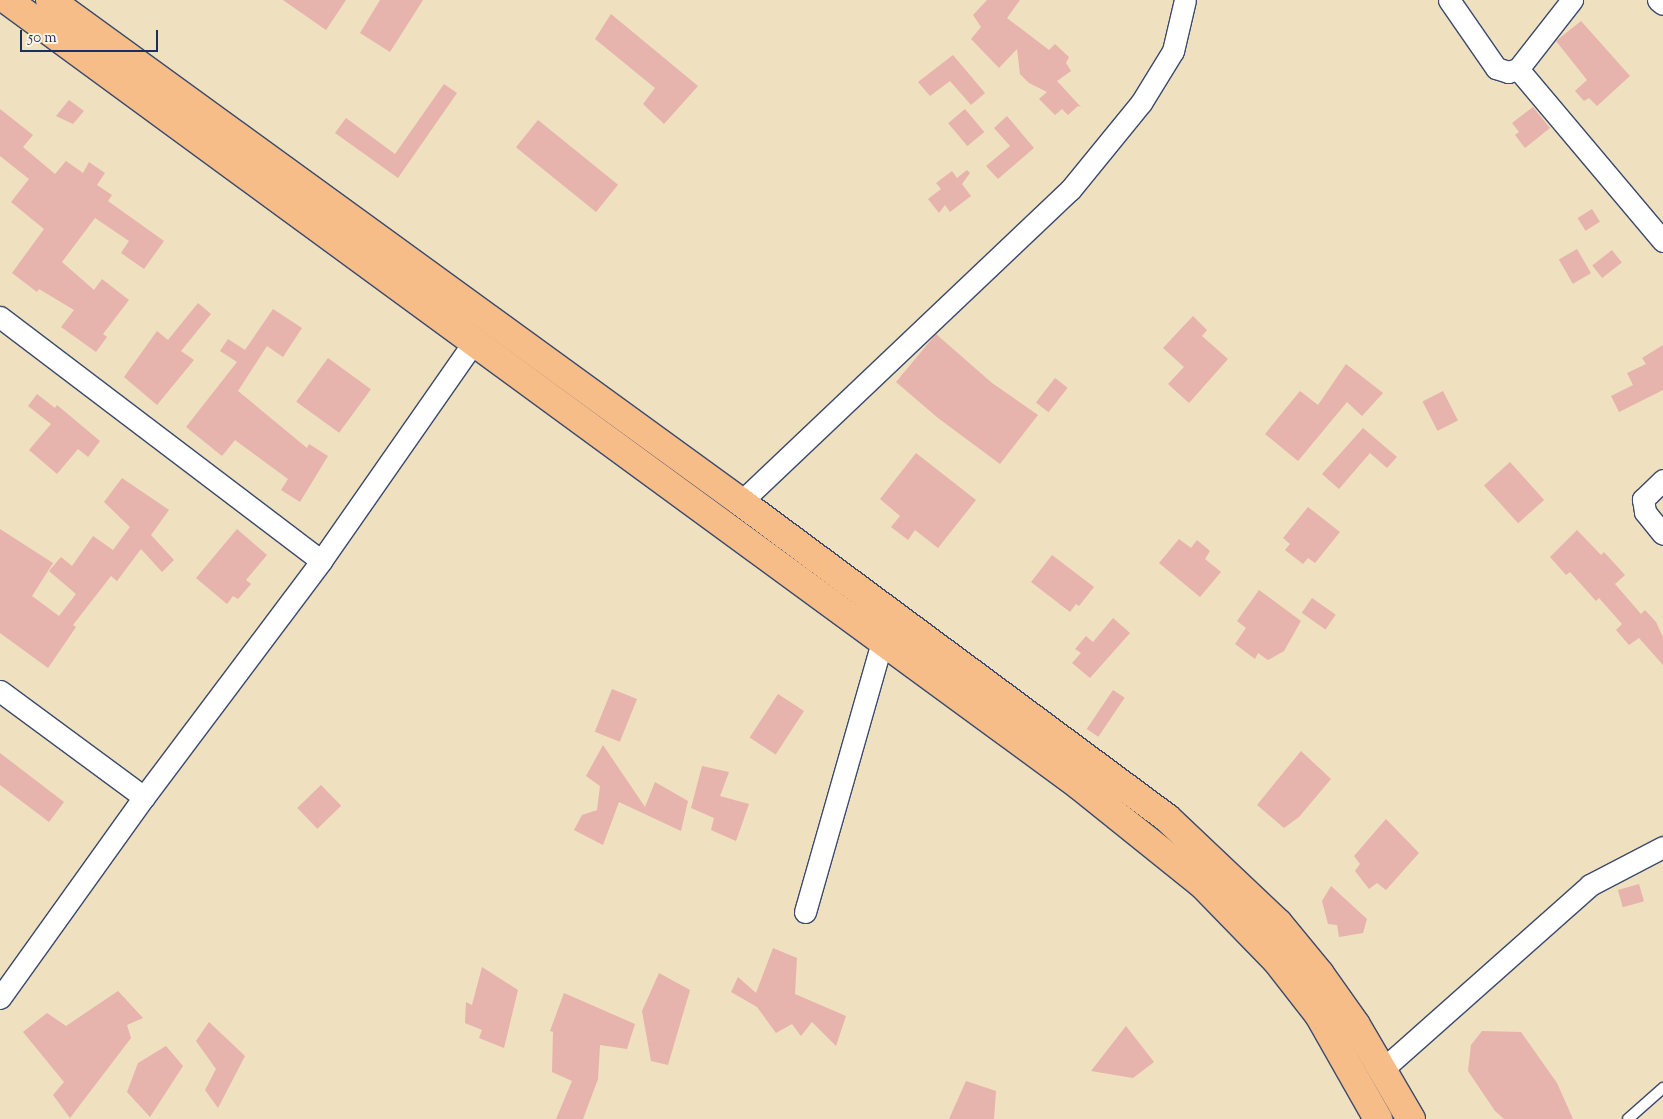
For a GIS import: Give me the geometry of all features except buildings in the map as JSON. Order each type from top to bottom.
[{"type":"main road","points":[[7,0],[1080,786],[1202,884],[1276,960],[1319,1015],[1378,1119]]},
{"type":"main road","points":[[50,0],[741,502],[1167,818],[1228,873],[1278,923],[1320,974],[1383,1069],[1411,1119]]},
{"type":"street","points":[[741,502],[1070,190],[1141,103],[1173,51],[1185,0]]},
{"type":"street","points":[[1449,0],[1496,68],[1508,72],[1518,69],[1572,0]]},
{"type":"street","points":[[1658,0],[1663,4]]},
{"type":"street","points":[[1518,69],[1663,241]]},
{"type":"street","points":[[0,317],[321,561]]},
{"type":"street","points":[[0,998],[144,798],[321,561],[474,342]]},
{"type":"street","points":[[1663,480],[1643,499],[1645,512],[1663,534]]},
{"type":"street","points":[[805,912],[882,641],[897,618]]},
{"type":"street","points":[[0,691],[144,798]]},
{"type":"street","points":[[1383,1069],[1590,885],[1663,848]]},
{"type":"lane","points":[[1628,1119],[1663,1088]]}]
